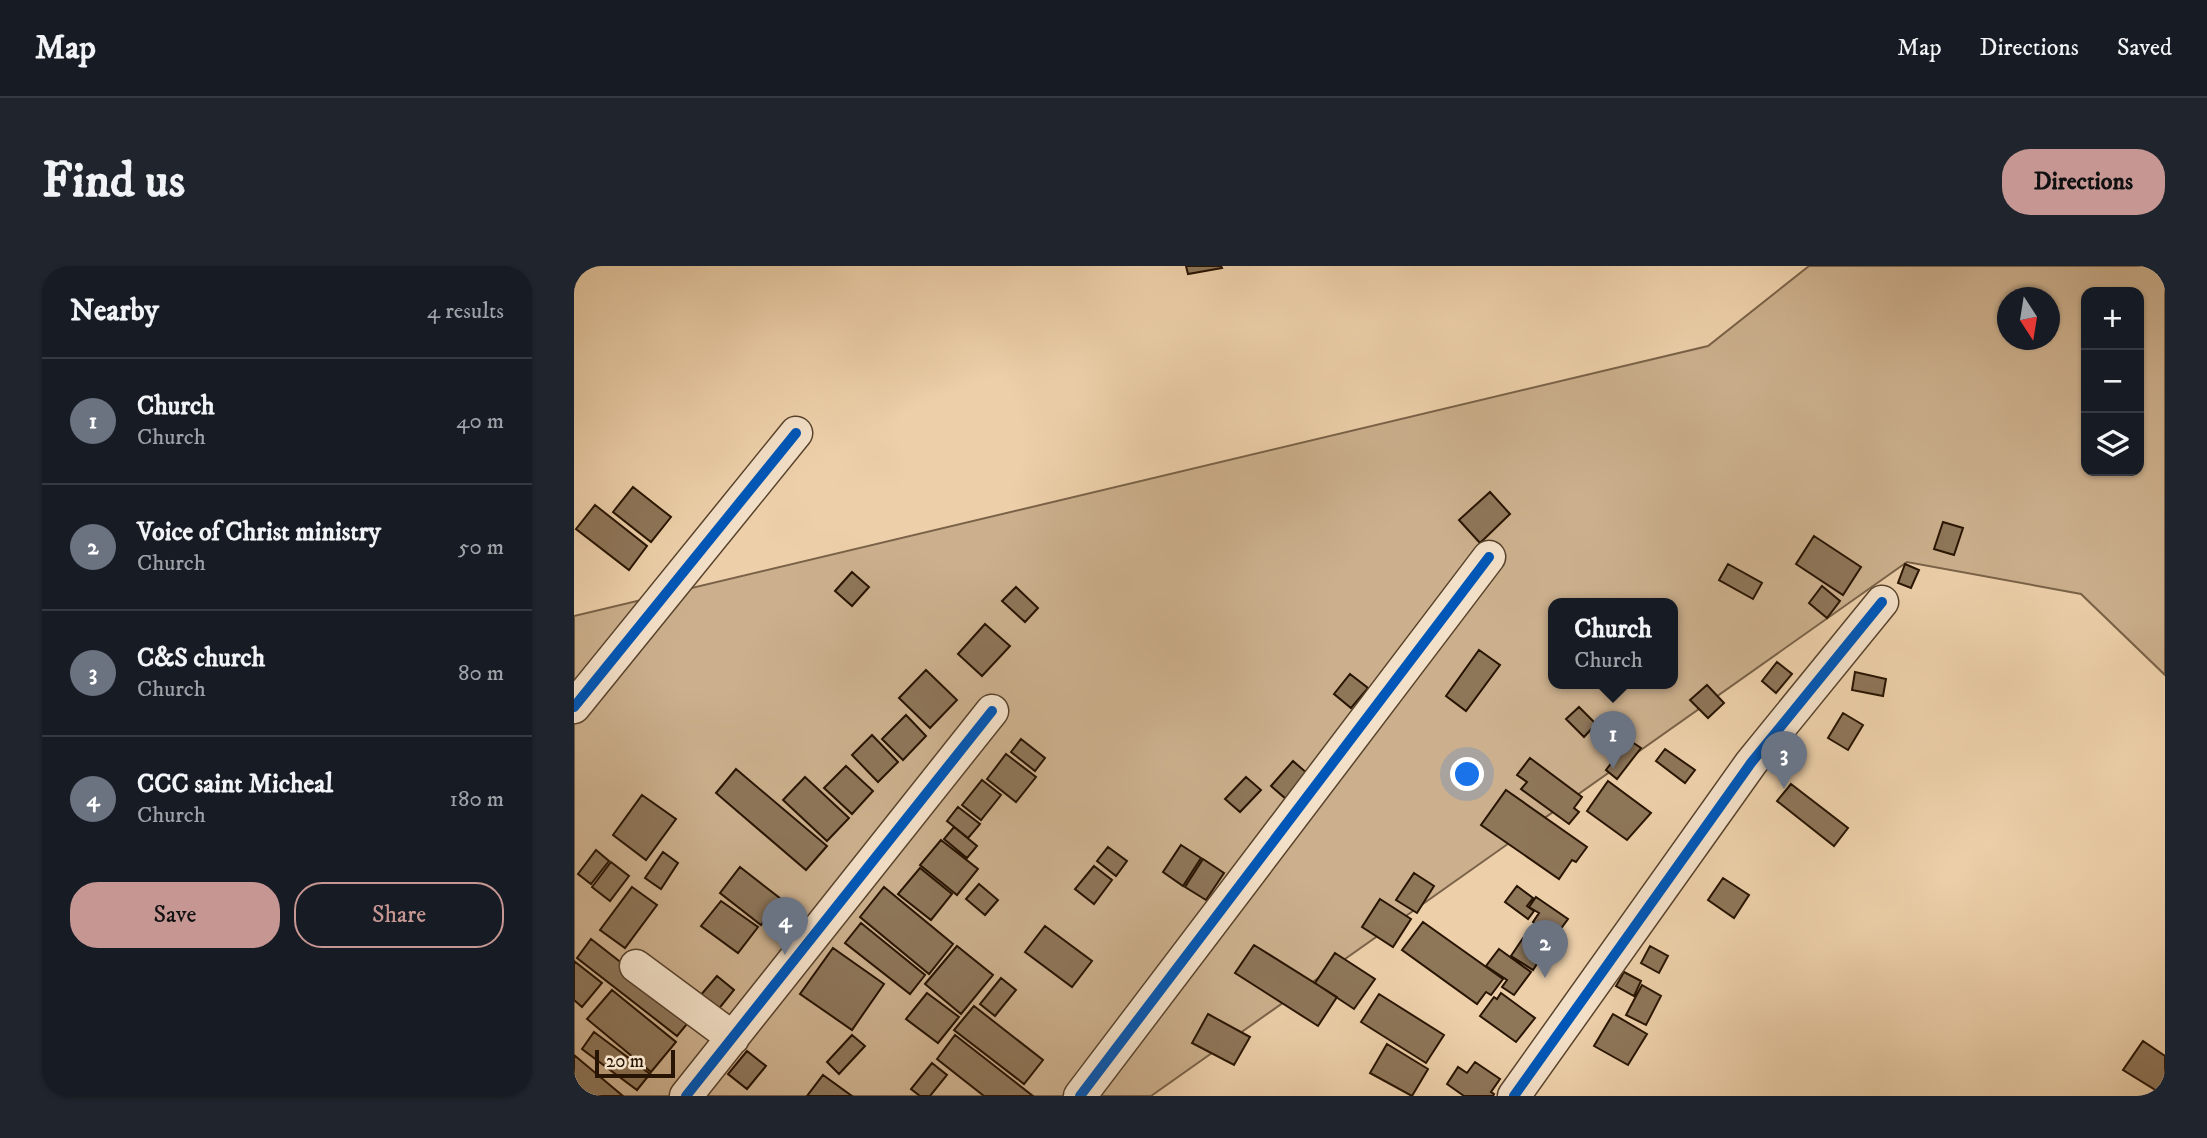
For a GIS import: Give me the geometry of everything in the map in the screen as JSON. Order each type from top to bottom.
[{"type":"street","points":[[574,707],[796,433]]},
{"type":"street","points":[[1080,1096],[1489,557]]},
{"type":"street","points":[[1514,1096],[1751,763],[1882,602]]},
{"type":"street","points":[[686,1096],[992,711]]},
{"type":"street","points":[[636,965],[733,1038]]},
{"type":"shaded area","points":[[1809,266],[2165,266],[2165,675],[2081,594],[1907,562],[1151,1096],[574,1096],[574,616],[1708,346]]},
{"type":"building","points":[[1186,266],[1221,266],[1222,268],[1188,274]]},
{"type":"building","points":[[633,487],[671,517],[651,542],[613,512]]},
{"type":"building","points":[[1490,492],[1510,514],[1480,543],[1459,520]]},
{"type":"building","points":[[595,505],[647,546],[629,570],[576,529]]},
{"type":"building","points":[[1943,522],[1963,528],[1954,555],[1934,549]]},
{"type":"building","points":[[1814,536],[1861,567],[1843,595],[1796,564]]},
{"type":"building","points":[[1728,564],[1762,583],[1753,599],[1719,580]]},
{"type":"building","points":[[1905,564],[1919,570],[1911,588],[1898,583]]},
{"type":"building","points":[[852,572],[869,587],[852,606],[835,591]]},
{"type":"building","points":[[1822,586],[1840,601],[1827,618],[1809,603]]},
{"type":"building","points":[[1016,587],[1038,608],[1025,622],[1002,601]]},
{"type":"building","points":[[985,624],[1010,646],[982,676],[958,654]]},
{"type":"building","points":[[1479,650],[1500,665],[1466,711],[1446,696]]},
{"type":"building","points":[[1777,662],[1792,674],[1776,693],[1762,681]]},
{"type":"building","points":[[926,670],[957,700],[930,728],[899,698]]},
{"type":"building","points":[[1855,672],[1886,679],[1883,696],[1852,690]]},
{"type":"building","points":[[1350,674],[1368,688],[1351,708],[1334,694]]},
{"type":"building","points":[[1707,685],[1724,703],[1708,718],[1690,700]]},
{"type":"building","points":[[1579,707],[1596,724],[1584,737],[1566,719]]},
{"type":"building","points":[[1843,713],[1863,725],[1848,750],[1828,738]]},
{"type":"building","points":[[906,715],[926,736],[903,760],[882,739]]},
{"type":"building","points":[[872,735],[898,762],[878,782],[852,755]]},
{"type":"building","points":[[1021,739],[1045,758],[1035,771],[1011,752]]},
{"type":"building","points":[[1629,740],[1641,748],[1617,779],[1606,770]]},
{"type":"building","points":[[1665,749],[1695,770],[1685,783],[1656,761]]},
{"type":"building","points":[[1006,754],[1036,777],[1016,802],[987,779]]},
{"type":"building","points":[[1530,758],[1582,797],[1574,808],[1579,812],[1569,824],[1521,789],[1527,782],[1517,775]]},
{"type":"building","points":[[1293,761],[1308,774],[1286,799],[1271,786]]},
{"type":"building","points":[[846,766],[873,791],[852,814],[824,788]]},
{"type":"building","points":[[736,769],[827,846],[806,870],[716,793]]},
{"type":"building","points":[[805,777],[849,818],[827,841],[783,800]]},
{"type":"building","points":[[1246,777],[1261,790],[1240,812],[1225,799]]},
{"type":"building","points":[[982,780],[1001,795],[981,820],[962,805]]},
{"type":"building","points":[[1608,781],[1651,813],[1627,840],[1587,811]]},
{"type":"building","points":[[1791,784],[1848,828],[1834,846],[1777,801]]},
{"type":"building","points":[[1506,790],[1587,847],[1576,862],[1572,860],[1559,879],[1481,825]]},
{"type":"building","points":[[642,795],[676,819],[646,860],[613,835]]},
{"type":"building","points":[[958,807],[980,824],[968,838],[947,821]]},
{"type":"building","points":[[954,827],[977,846],[967,858],[944,839]]},
{"type":"building","points":[[941,840],[978,869],[957,895],[920,865]]},
{"type":"building","points":[[1181,845],[1201,858],[1183,886],[1163,872]]},
{"type":"building","points":[[1108,847],[1127,861],[1116,876],[1097,861]]},
{"type":"building","points":[[596,850],[609,861],[591,884],[578,874]]},
{"type":"building","points":[[663,852],[678,863],[661,889],[645,878]]},
{"type":"building","points":[[1203,859],[1224,873],[1206,900],[1185,887]]},
{"type":"building","points":[[611,862],[629,876],[610,901],[592,887]]},
{"type":"building","points":[[1094,866],[1112,880],[1094,904],[1075,889]]},
{"type":"building","points":[[740,867],[781,899],[761,925],[720,893]]},
{"type":"building","points":[[920,868],[952,894],[931,920],[898,894]]},
{"type":"building","points":[[1414,873],[1434,886],[1417,913],[1396,900]]},
{"type":"building","points":[[1723,878],[1749,895],[1734,918],[1708,900]]},
{"type":"building","points":[[979,884],[998,900],[985,915],[966,899]]},
{"type":"building","points":[[1517,886],[1533,898],[1527,906],[1534,911],[1528,919],[1505,902]]},
{"type":"building","points":[[632,887],[657,905],[625,948],[600,930]]},
{"type":"building","points":[[884,887],[953,944],[929,974],[860,917]]},
{"type":"building","points":[[1536,897],[1568,919],[1554,938],[1533,922],[1539,913],[1529,907]]},
{"type":"building","points":[[1380,899],[1411,919],[1393,947],[1362,927]]},
{"type":"building","points":[[721,901],[758,927],[738,953],[701,926]]},
{"type":"building","points":[[786,901],[801,912],[784,933],[769,922]]},
{"type":"building","points":[[1423,922],[1503,979],[1491,995],[1486,992],[1477,1004],[1402,950]]},
{"type":"building","points":[[861,923],[925,975],[910,994],[845,943]]},
{"type":"building","points":[[1045,926],[1092,961],[1072,987],[1025,952]]},
{"type":"building","points":[[1523,938],[1545,951],[1533,970],[1511,956]]},
{"type":"building","points":[[591,939],[692,1018],[677,1036],[577,958]]},
{"type":"building","points":[[1254,945],[1337,997],[1318,1026],[1235,973]]},
{"type":"building","points":[[957,946],[993,975],[961,1014],[925,984]]},
{"type":"building","points":[[1650,946],[1668,956],[1659,973],[1641,963]]},
{"type":"building","points":[[833,948],[884,984],[852,1030],[800,994]]},
{"type":"building","points":[[1499,949],[1531,972],[1514,995],[1502,987],[1507,980],[1486,966]]},
{"type":"building","points":[[1335,953],[1375,979],[1354,1009],[1315,983]]},
{"type":"building","points":[[574,961],[602,983],[582,1007],[574,1000]]},
{"type":"building","points":[[1624,972],[1641,981],[1634,996],[1616,986]]},
{"type":"building","points":[[717,976],[734,990],[717,1011],[700,996]]},
{"type":"building","points":[[1001,978],[1016,990],[995,1016],[980,1004]]},
{"type":"building","points":[[1642,985],[1661,996],[1646,1025],[1626,1015]]},
{"type":"building","points":[[612,990],[676,1042],[651,1072],[587,1019]]},
{"type":"building","points":[[927,993],[959,1017],[938,1043],[906,1019]]},
{"type":"building","points":[[1501,993],[1535,1018],[1516,1042],[1480,1016],[1494,997],[1497,999]]},
{"type":"building","points":[[1379,994],[1444,1035],[1426,1063],[1361,1022]]},
{"type":"building","points":[[974,1006],[1043,1060],[1024,1084],[954,1030]]},
{"type":"building","points":[[1208,1014],[1250,1037],[1234,1065],[1192,1043]]},
{"type":"building","points":[[1613,1014],[1647,1034],[1628,1065],[1594,1046]]},
{"type":"building","points":[[594,1032],[650,1074],[637,1090],[582,1049]]},
{"type":"building","points":[[852,1035],[865,1046],[839,1074],[827,1062]]},
{"type":"building","points":[[955,1035],[1033,1096],[984,1096],[937,1059]]},
{"type":"building","points":[[2143,1041],[2165,1056],[2165,1096],[2123,1070]]},
{"type":"building","points":[[1387,1044],[1428,1069],[1412,1096],[1370,1073]]},
{"type":"building","points":[[747,1051],[766,1066],[747,1089],[728,1074]]},
{"type":"building","points":[[574,1055],[623,1096],[574,1096]]},
{"type":"building","points":[[1475,1062],[1500,1079],[1491,1092],[1493,1096],[1464,1096],[1447,1084],[1458,1067],[1467,1073]]},
{"type":"building","points":[[932,1063],[947,1075],[930,1096],[920,1096],[911,1089]]},
{"type":"building","points":[[823,1075],[852,1096],[807,1096]]},
{"type":"cycle path","points":[[574,707],[796,433]]},
{"type":"cycle path","points":[[1080,1096],[1489,557]]},
{"type":"cycle path","points":[[1514,1096],[1751,763],[1882,602]]},
{"type":"cycle path","points":[[686,1096],[992,711]]},
{"type":"place","name":"Church","points":[[1613,769]]},
{"type":"place","name":"C&S church","points":[[1784,789]]},
{"type":"place","name":"CCC saint Micheal","points":[[785,955]]},
{"type":"place","name":"Voice of Christ ministry","points":[[1545,978]]}]
